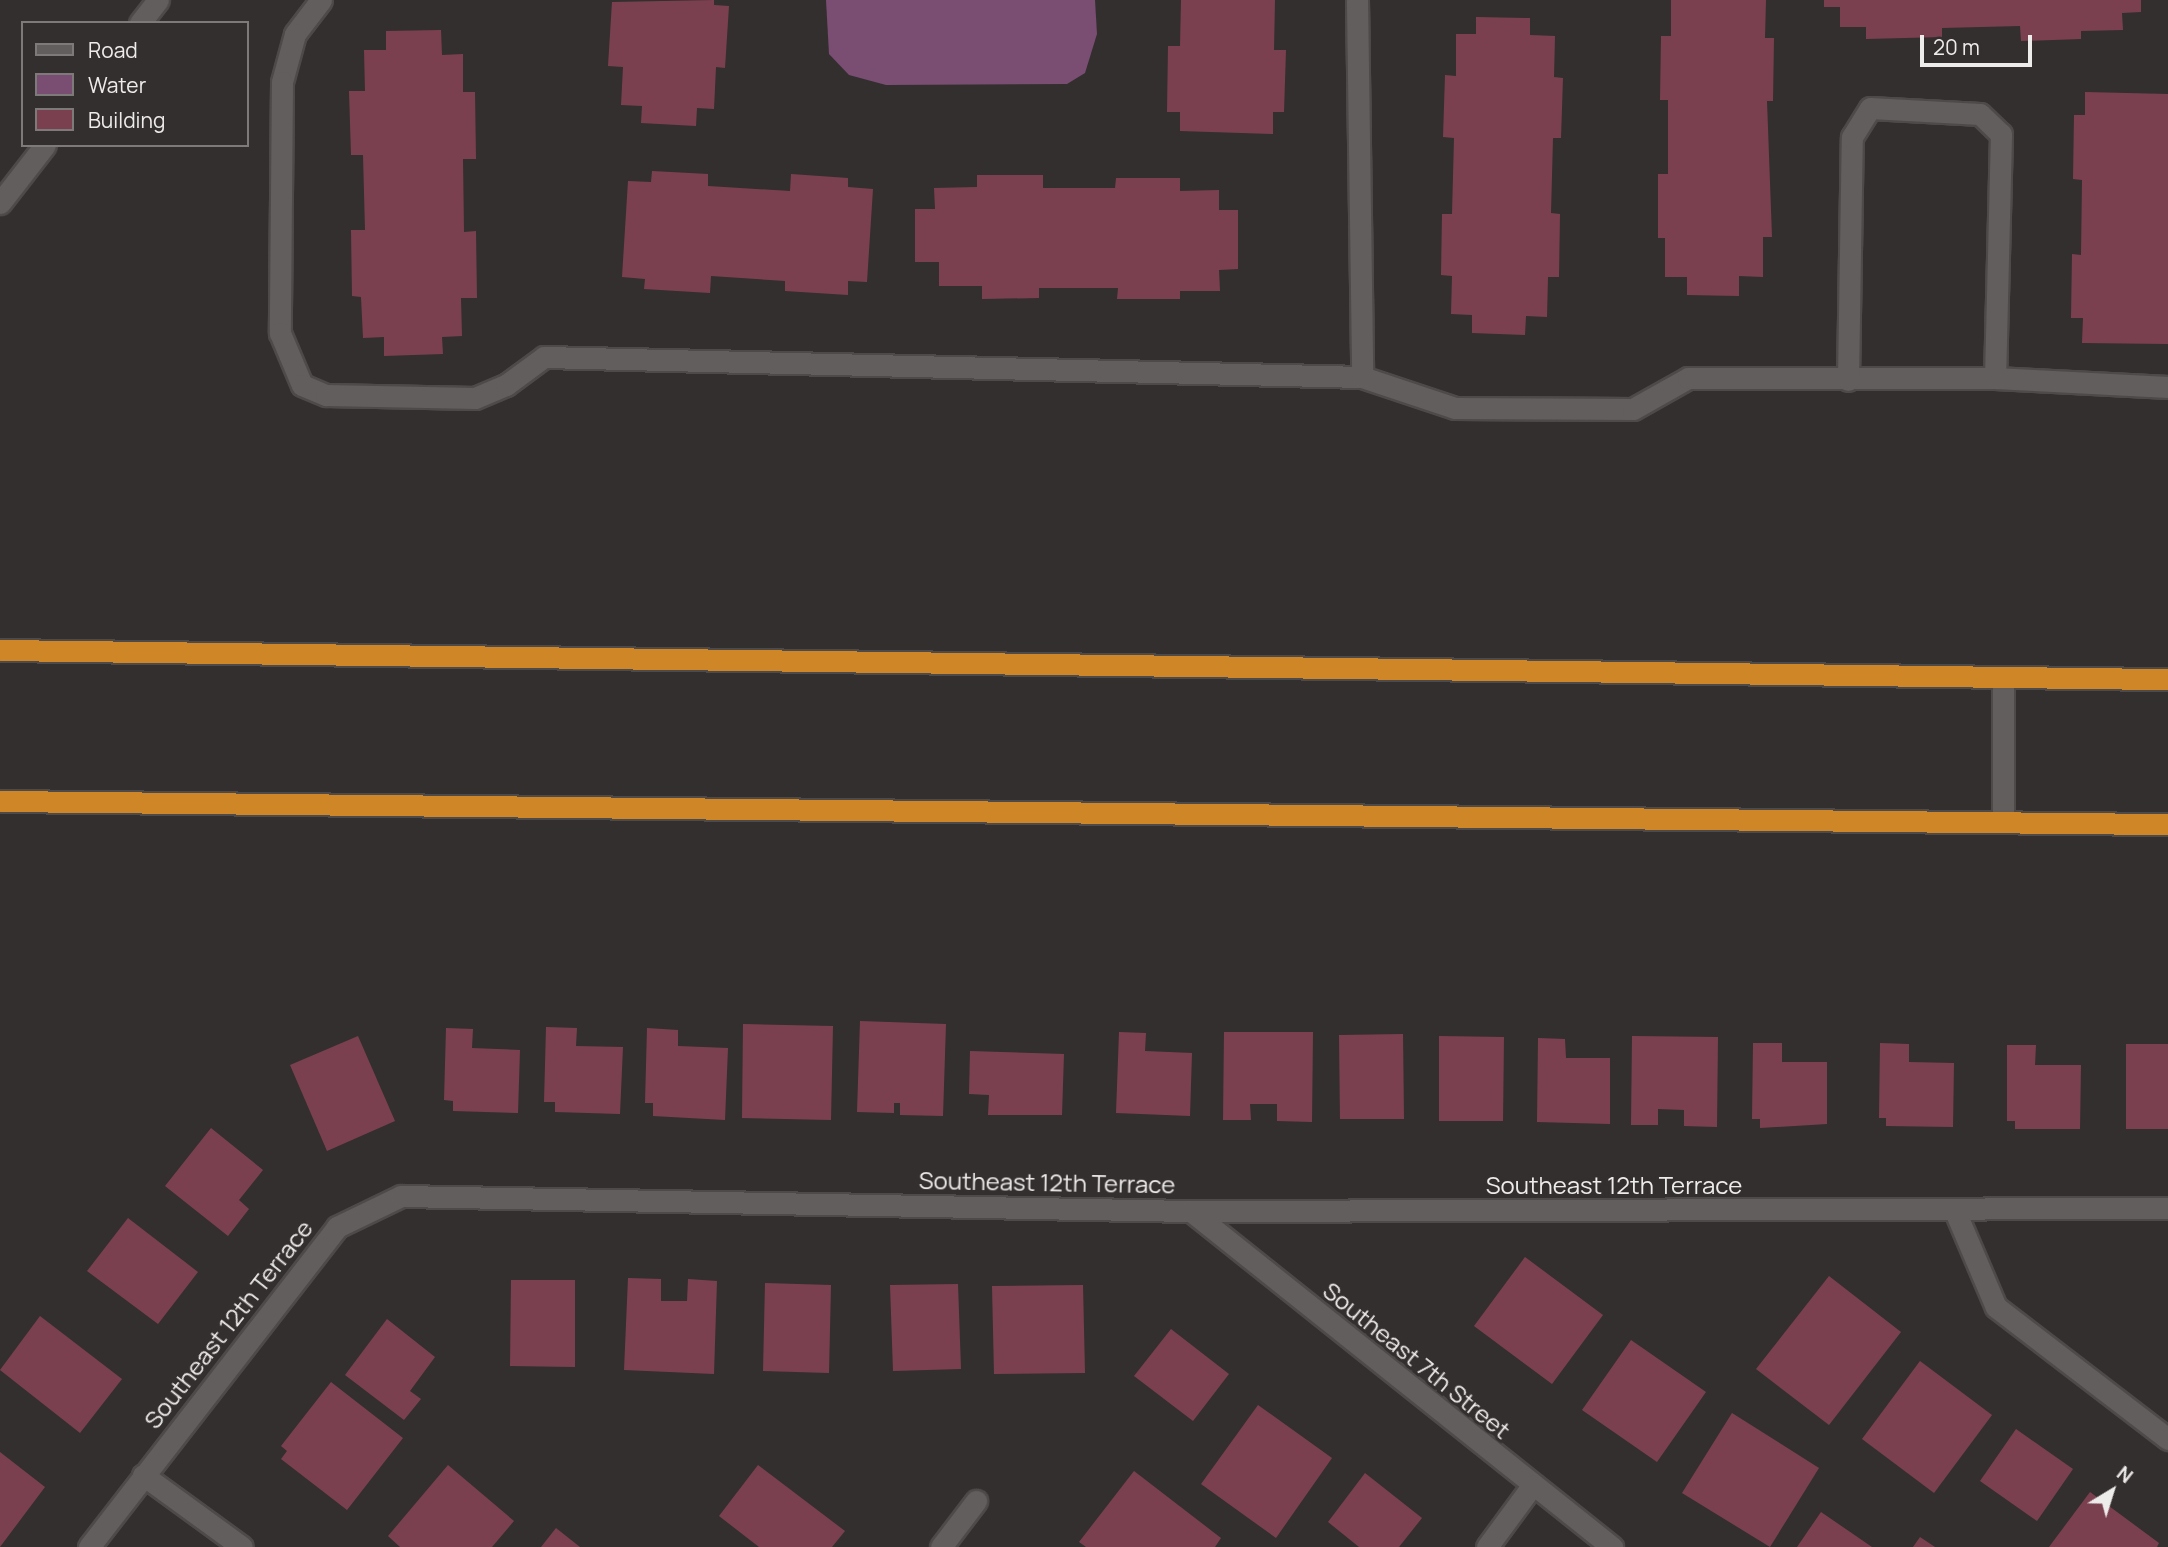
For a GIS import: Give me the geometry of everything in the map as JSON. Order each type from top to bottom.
[{"type":"highway","points":[[0,650],[2168,680]]},
{"type":"highway","points":[[0,802],[2168,824]]},
{"type":"street","points":[[142,21],[158,0]]},
{"type":"street","points":[[321,0],[295,34],[282,82],[280,333],[302,385],[326,395],[475,398],[506,385],[544,357],[1362,377],[1455,408],[1633,409],[1688,379],[1995,378],[2168,387]]},
{"type":"street","points":[[1357,0],[1362,377]]},
{"type":"street","points":[[1849,380],[1852,137],[1870,108],[1980,114],[2001,134],[1995,378]]},
{"type":"street","points":[[0,203],[43,147]]},
{"type":"street","points":[[2003,678],[2003,821]]},
{"type":"street","name":"Southeast 12th Terrace","points":[[89,1547],[337,1227],[401,1196],[1191,1211],[1955,1211],[2168,1208]]},
{"type":"street","name":"Southeast 7th Street","points":[[1191,1211],[1532,1486],[1612,1547]]},
{"type":"street","points":[[1955,1211],[1996,1307],[2168,1439]]},
{"type":"street","points":[[143,1475],[242,1547]]},
{"type":"street","points":[[1487,1547],[1532,1486]]},
{"type":"street","points":[[941,1547],[975,1501]]},
{"type":"water","points":[[826,0],[1095,0],[1097,34],[1085,73],[1067,84],[886,85],[849,75],[829,54]]},
{"type":"building","points":[[714,0],[714,5],[729,6],[725,68],[716,67],[714,109],[697,108],[696,126],[641,123],[642,106],[621,105],[623,67],[608,66],[612,2]]},
{"type":"building","points":[[1181,0],[1275,0],[1274,50],[1286,50],[1284,112],[1273,112],[1273,134],[1180,131],[1180,112],[1167,112],[1168,46],[1180,46]]},
{"type":"building","points":[[1671,0],[1766,0],[1765,38],[1774,38],[1773,101],[1767,101],[1772,237],[1763,237],[1763,277],[1739,276],[1739,296],[1687,295],[1687,277],[1665,277],[1665,238],[1658,238],[1658,174],[1668,174],[1668,100],[1660,100],[1661,36],[1671,36]]},
{"type":"building","points":[[1824,0],[2141,0],[2141,12],[2122,13],[2123,30],[2081,31],[2081,39],[2021,41],[2020,26],[1942,28],[1942,37],[1866,39],[1866,27],[1840,27],[1840,7],[1824,7]]},
{"type":"building","points":[[1476,17],[1530,18],[1530,35],[1555,36],[1554,77],[1563,78],[1561,138],[1553,138],[1551,213],[1560,214],[1559,277],[1548,277],[1547,317],[1526,316],[1525,335],[1472,333],[1472,315],[1451,314],[1452,276],[1441,275],[1442,214],[1452,214],[1454,138],[1443,137],[1445,75],[1456,76],[1456,34],[1476,34]]},
{"type":"building","points":[[441,30],[442,55],[463,54],[463,92],[475,92],[476,159],[463,159],[464,232],[476,231],[477,298],[461,298],[462,336],[442,337],[443,354],[384,356],[384,337],[363,338],[361,297],[352,296],[351,230],[365,230],[363,155],[351,155],[349,91],[365,91],[364,50],[386,50],[386,31]]},
{"type":"building","points":[[2085,92],[2168,94],[2168,344],[2082,343],[2083,318],[2071,318],[2072,254],[2081,255],[2082,180],[2073,179],[2074,115],[2085,115]]},
{"type":"building","points":[[652,171],[708,174],[708,186],[790,191],[791,174],[848,178],[848,187],[873,189],[867,282],[848,281],[848,295],[785,291],[785,281],[711,276],[710,293],[644,289],[645,279],[622,277],[628,181],[651,182]]},
{"type":"building","points":[[977,175],[1043,175],[1043,188],[1115,188],[1116,178],[1180,178],[1180,191],[1219,190],[1219,210],[1238,210],[1238,269],[1219,270],[1220,291],[1180,291],[1180,299],[1117,299],[1118,288],[1039,288],[1039,298],[982,299],[982,286],[939,286],[939,262],[915,262],[915,209],[935,209],[934,188],[977,187]]},
{"type":"building","points":[[860,1021],[946,1024],[943,1116],[900,1115],[900,1103],[894,1103],[894,1113],[857,1112]]},
{"type":"building","points":[[743,1024],[833,1026],[831,1120],[742,1118]]},
{"type":"building","points":[[546,1027],[577,1028],[576,1046],[623,1047],[620,1114],[555,1112],[555,1102],[544,1102]]},
{"type":"building","points":[[446,1028],[473,1029],[472,1048],[520,1050],[518,1113],[453,1111],[453,1101],[444,1100]]},
{"type":"building","points":[[647,1028],[678,1030],[678,1046],[728,1048],[725,1120],[653,1116],[653,1103],[645,1103]]},
{"type":"building","points":[[1119,1032],[1146,1033],[1145,1051],[1192,1053],[1190,1116],[1116,1113]]},
{"type":"building","points":[[1224,1032],[1313,1032],[1312,1122],[1277,1121],[1277,1104],[1250,1104],[1251,1120],[1223,1120]]},
{"type":"building","points":[[1403,1034],[1404,1119],[1340,1119],[1339,1035]]},
{"type":"building","points":[[358,1036],[395,1121],[327,1151],[290,1065]]},
{"type":"building","points":[[1439,1036],[1504,1037],[1503,1121],[1439,1121]]},
{"type":"building","points":[[1632,1036],[1718,1037],[1717,1127],[1684,1126],[1684,1110],[1658,1109],[1658,1125],[1631,1125]]},
{"type":"building","points":[[1538,1038],[1565,1039],[1566,1058],[1610,1058],[1610,1124],[1537,1122]]},
{"type":"building","points":[[1753,1043],[1782,1043],[1782,1062],[1827,1062],[1827,1124],[1760,1128],[1760,1119],[1752,1119]]},
{"type":"building","points":[[1880,1043],[1909,1044],[1909,1062],[1954,1063],[1953,1127],[1886,1126],[1886,1118],[1879,1118]]},
{"type":"building","points":[[2126,1044],[2168,1044],[2168,1129],[2126,1129]]},
{"type":"building","points":[[2007,1045],[2036,1045],[2035,1065],[2081,1065],[2080,1129],[2015,1129],[2015,1121],[2007,1121]]},
{"type":"building","points":[[970,1051],[1064,1054],[1062,1115],[988,1115],[989,1095],[969,1094]]},
{"type":"building","points":[[211,1128],[263,1170],[239,1200],[249,1209],[228,1236],[165,1186]]},
{"type":"building","points":[[128,1218],[198,1272],[158,1324],[87,1271]]},
{"type":"building","points":[[1525,1257],[1603,1315],[1552,1384],[1474,1326]]},
{"type":"building","points":[[1829,1276],[1901,1332],[1829,1425],[1756,1369]]},
{"type":"building","points":[[628,1278],[661,1279],[661,1301],[687,1301],[688,1279],[717,1281],[714,1374],[624,1370]]},
{"type":"building","points":[[511,1280],[575,1280],[575,1367],[510,1366]]},
{"type":"building","points":[[765,1283],[831,1285],[829,1373],[763,1371]]},
{"type":"building","points":[[958,1284],[961,1369],[893,1371],[890,1285]]},
{"type":"building","points":[[1083,1285],[1085,1373],[994,1374],[992,1286]]},
{"type":"building","points":[[40,1316],[122,1379],[80,1433],[0,1370]]},
{"type":"building","points":[[387,1319],[435,1357],[410,1391],[421,1399],[404,1420],[345,1375]]},
{"type":"building","points":[[1171,1329],[1229,1374],[1193,1421],[1134,1376]]},
{"type":"building","points":[[1631,1340],[1706,1392],[1657,1462],[1582,1410]]},
{"type":"building","points":[[1920,1361],[1992,1415],[1934,1493],[1862,1439]]},
{"type":"building","points":[[331,1382],[403,1438],[347,1510],[281,1459],[287,1451],[281,1446]]},
{"type":"building","points":[[1258,1405],[1332,1458],[1276,1538],[1201,1484]]},
{"type":"building","points":[[1732,1413],[1819,1468],[1770,1547],[1682,1493]]},
{"type":"building","points":[[2016,1429],[2073,1469],[2037,1521],[1980,1481]]},
{"type":"building","points":[[0,1452],[45,1487],[0,1547]]},
{"type":"building","points":[[448,1465],[514,1521],[492,1547],[400,1547],[388,1536]]},
{"type":"building","points":[[758,1465],[845,1531],[832,1547],[759,1547],[719,1516]]},
{"type":"building","points":[[1134,1471],[1221,1538],[1215,1547],[1086,1547],[1079,1542]]},
{"type":"building","points":[[1365,1473],[1422,1518],[1399,1547],[1359,1547],[1328,1522]]},
{"type":"building","points":[[2090,1492],[2159,1543],[2157,1547],[2049,1547]]},
{"type":"building","points":[[1821,1512],[1872,1547],[1797,1547]]},
{"type":"building","points":[[556,1528],[580,1547],[541,1547]]},
{"type":"building","points":[[1920,1537],[1935,1547],[1913,1547]]}]
